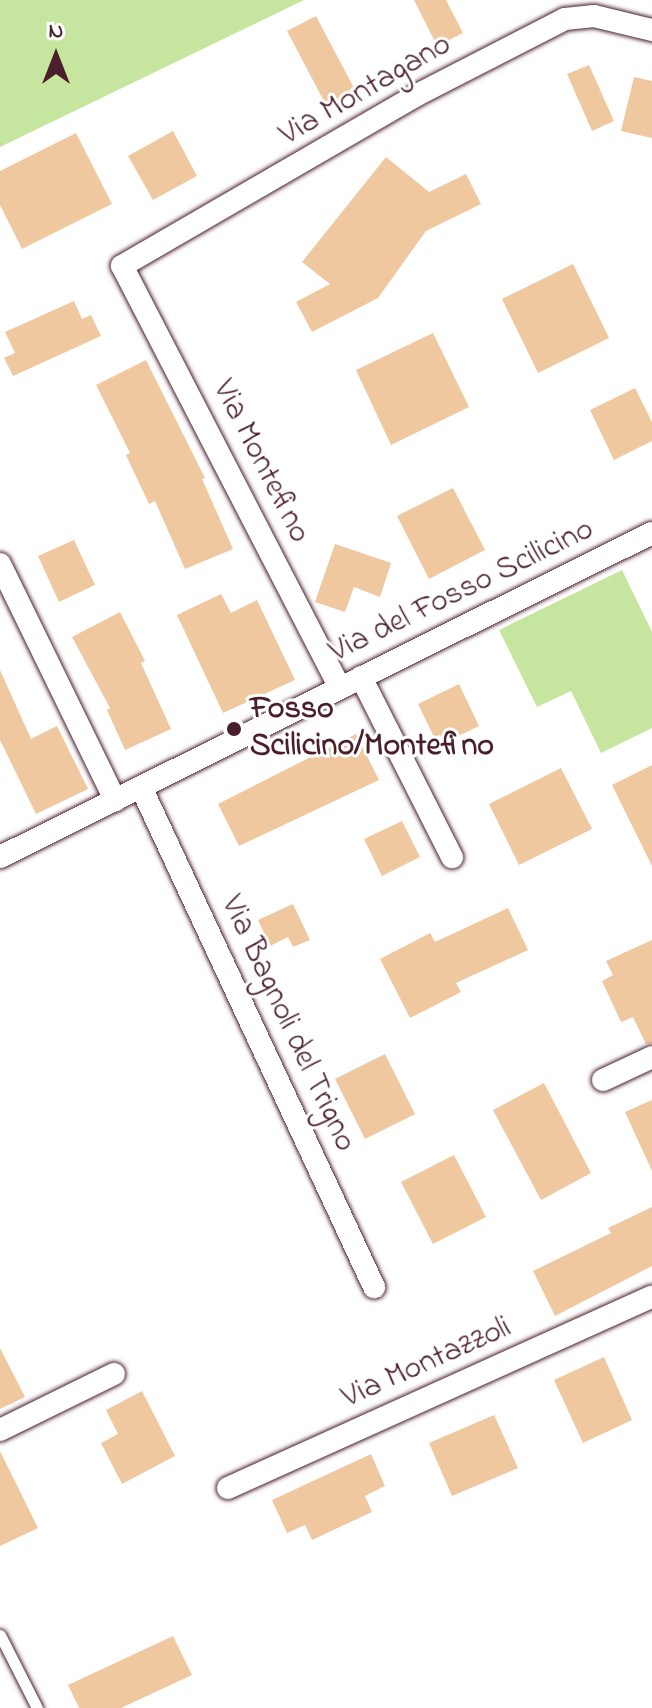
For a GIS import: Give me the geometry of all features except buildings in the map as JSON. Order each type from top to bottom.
[{"type":"street","name":"Via Montagano","points":[[122,266],[417,95],[565,19],[594,16],[652,30]]},
{"type":"street","name":"Via Montefino","points":[[122,266],[340,688]]},
{"type":"street","name":"Via del Fosso Scilicino","points":[[0,857],[652,533]]},
{"type":"street","points":[[0,564],[115,800]]},
{"type":"street","points":[[361,677],[452,857]]},
{"type":"street","name":"Via Bagnoli del Trigno","points":[[141,787],[374,1287]]},
{"type":"street","points":[[603,1080],[652,1057]]},
{"type":"street","name":"Via Montazzoli","points":[[228,1488],[652,1297]]},
{"type":"street","points":[[0,1430],[114,1374]]},
{"type":"lane","points":[[0,1635],[37,1708]]},
{"type":"green space","points":[[0,0],[304,0],[0,147]]},
{"type":"green space","points":[[622,570],[652,632],[652,728],[601,753],[571,691],[537,707],[499,630]]},
{"type":"place","name":"Fosso Scilicino/Montefino","points":[[234,729]]}]
